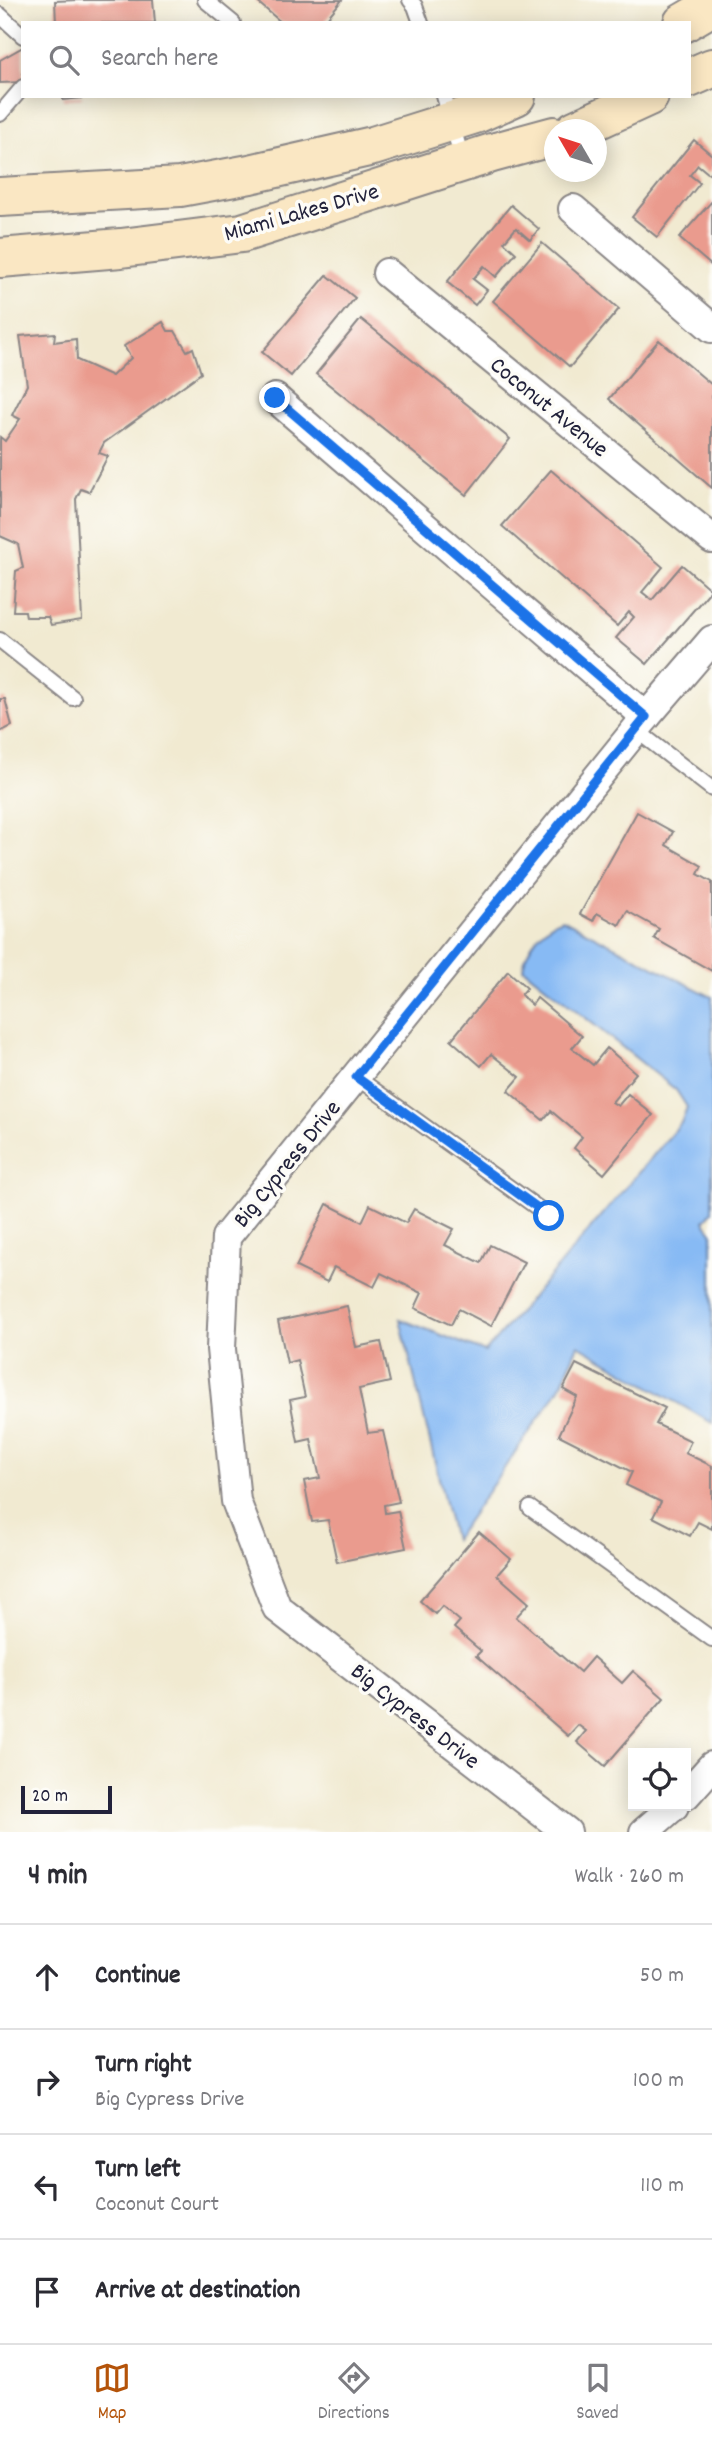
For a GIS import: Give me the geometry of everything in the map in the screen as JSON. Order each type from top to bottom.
[{"type":"main road","points":[[686,21],[712,6]]},
{"type":"main road","points":[[691,77],[712,68]]},
{"type":"main road","name":"Miami Lakes Drive","points":[[0,197],[180,187],[250,174],[373,146],[447,109],[478,113],[512,98]]},
{"type":"main road","points":[[599,119],[645,98]]},
{"type":"main road","name":"Miami Lakes Drive","points":[[0,258],[121,248],[242,233],[544,139]]},
{"type":"street","points":[[573,209],[712,328]]},
{"type":"street","name":"Coconut Avenue","points":[[387,273],[712,540]]},
{"type":"street","points":[[275,398],[641,724]]},
{"type":"street","name":"Big Cypress Drive","points":[[568,1832],[277,1608],[236,1501],[221,1349],[226,1237],[712,640]]},
{"type":"street","points":[[691,1789],[712,1766]]},
{"type":"street","points":[[644,1832],[668,1811]]},
{"type":"lane","points":[[205,0],[231,21]]},
{"type":"lane","points":[[410,0],[420,21]]},
{"type":"lane","points":[[0,16],[21,34]]},
{"type":"lane","points":[[0,114],[21,89]]},
{"type":"lane","points":[[447,109],[464,162]]},
{"type":"lane","points":[[0,640],[73,698]]},
{"type":"lane","points":[[641,724],[712,789]]},
{"type":"lane","points":[[356,1077],[549,1216]]},
{"type":"lane","points":[[530,1508],[712,1639]]},
{"type":"water","points":[[562,919],[712,997],[712,1212],[704,1221],[712,1232],[712,1423],[578,1345],[560,1388],[454,1540],[400,1319],[485,1352],[681,1123],[687,1107],[676,1090],[523,968],[537,938],[548,926]]},
{"type":"building","points":[[153,0],[155,21],[56,21],[55,1]]},
{"type":"building","points":[[255,0],[342,0],[325,21],[280,21]]},
{"type":"building","points":[[21,48],[21,82],[0,83],[0,60]]},
{"type":"building","points":[[694,140],[712,155],[712,170],[709,174],[698,165],[690,175],[700,183],[657,237],[632,217]]},
{"type":"building","points":[[712,201],[712,266],[679,238]]},
{"type":"building","points":[[511,205],[539,229],[530,240],[516,228],[504,242],[516,253],[496,277],[484,266],[473,279],[487,290],[475,305],[447,282]]},
{"type":"building","points":[[542,243],[619,309],[570,367],[493,301]]},
{"type":"building","points":[[327,275],[355,298],[291,376],[262,352]]},
{"type":"building","points":[[361,319],[510,439],[466,495],[316,374]]},
{"type":"building","points":[[163,322],[168,331],[175,331],[187,351],[193,348],[201,373],[104,443],[99,453],[108,456],[89,492],[81,489],[76,499],[82,620],[51,625],[48,617],[26,617],[25,611],[13,611],[16,571],[23,568],[18,544],[0,536],[0,437],[5,441],[20,419],[12,415],[27,385],[20,336],[55,333],[54,342],[76,339],[77,360],[112,376],[131,358],[124,346]]},
{"type":"building","points":[[659,340],[712,385],[712,488],[609,399]]},
{"type":"building","points":[[551,470],[663,567],[642,592],[652,600],[682,565],[711,590],[647,664],[616,638],[634,617],[629,612],[617,626],[502,526]]},
{"type":"building","points":[[0,699],[5,699],[12,726],[0,732]]},
{"type":"building","points":[[637,812],[673,832],[666,845],[702,866],[698,874],[712,882],[712,971],[654,938],[659,929],[627,911],[619,925],[597,913],[593,921],[580,914]]},
{"type":"building","points":[[508,971],[527,988],[521,995],[532,1005],[537,998],[582,1036],[572,1048],[593,1065],[607,1048],[636,1073],[612,1102],[618,1106],[628,1094],[653,1115],[604,1174],[574,1148],[582,1137],[551,1111],[543,1120],[508,1091],[520,1077],[491,1054],[481,1066],[451,1040]]},
{"type":"building","points":[[327,1204],[362,1222],[370,1205],[406,1223],[414,1209],[454,1229],[445,1245],[481,1263],[490,1245],[524,1262],[491,1326],[459,1309],[451,1325],[415,1308],[422,1293],[381,1273],[374,1287],[334,1267],[327,1282],[296,1267]]},
{"type":"building","points":[[347,1306],[356,1347],[381,1342],[390,1382],[359,1389],[368,1433],[383,1431],[399,1502],[384,1505],[385,1513],[398,1511],[406,1548],[337,1562],[328,1520],[312,1522],[304,1481],[320,1478],[311,1439],[298,1442],[290,1400],[305,1397],[297,1360],[287,1363],[278,1321]]},
{"type":"building","points":[[576,1364],[665,1408],[656,1424],[691,1441],[685,1453],[712,1466],[712,1529],[698,1522],[690,1536],[653,1517],[661,1502],[626,1485],[632,1472],[559,1435],[577,1397],[563,1389]]},
{"type":"building","points":[[479,1532],[511,1559],[497,1575],[529,1603],[516,1617],[580,1672],[593,1657],[622,1683],[633,1671],[664,1698],[605,1766],[577,1742],[586,1731],[578,1725],[568,1736],[476,1656],[481,1651],[454,1628],[460,1621],[442,1606],[435,1614],[420,1601]]},
{"type":"route","points":[[275,398],[646,717],[356,1077],[549,1216]]}]
